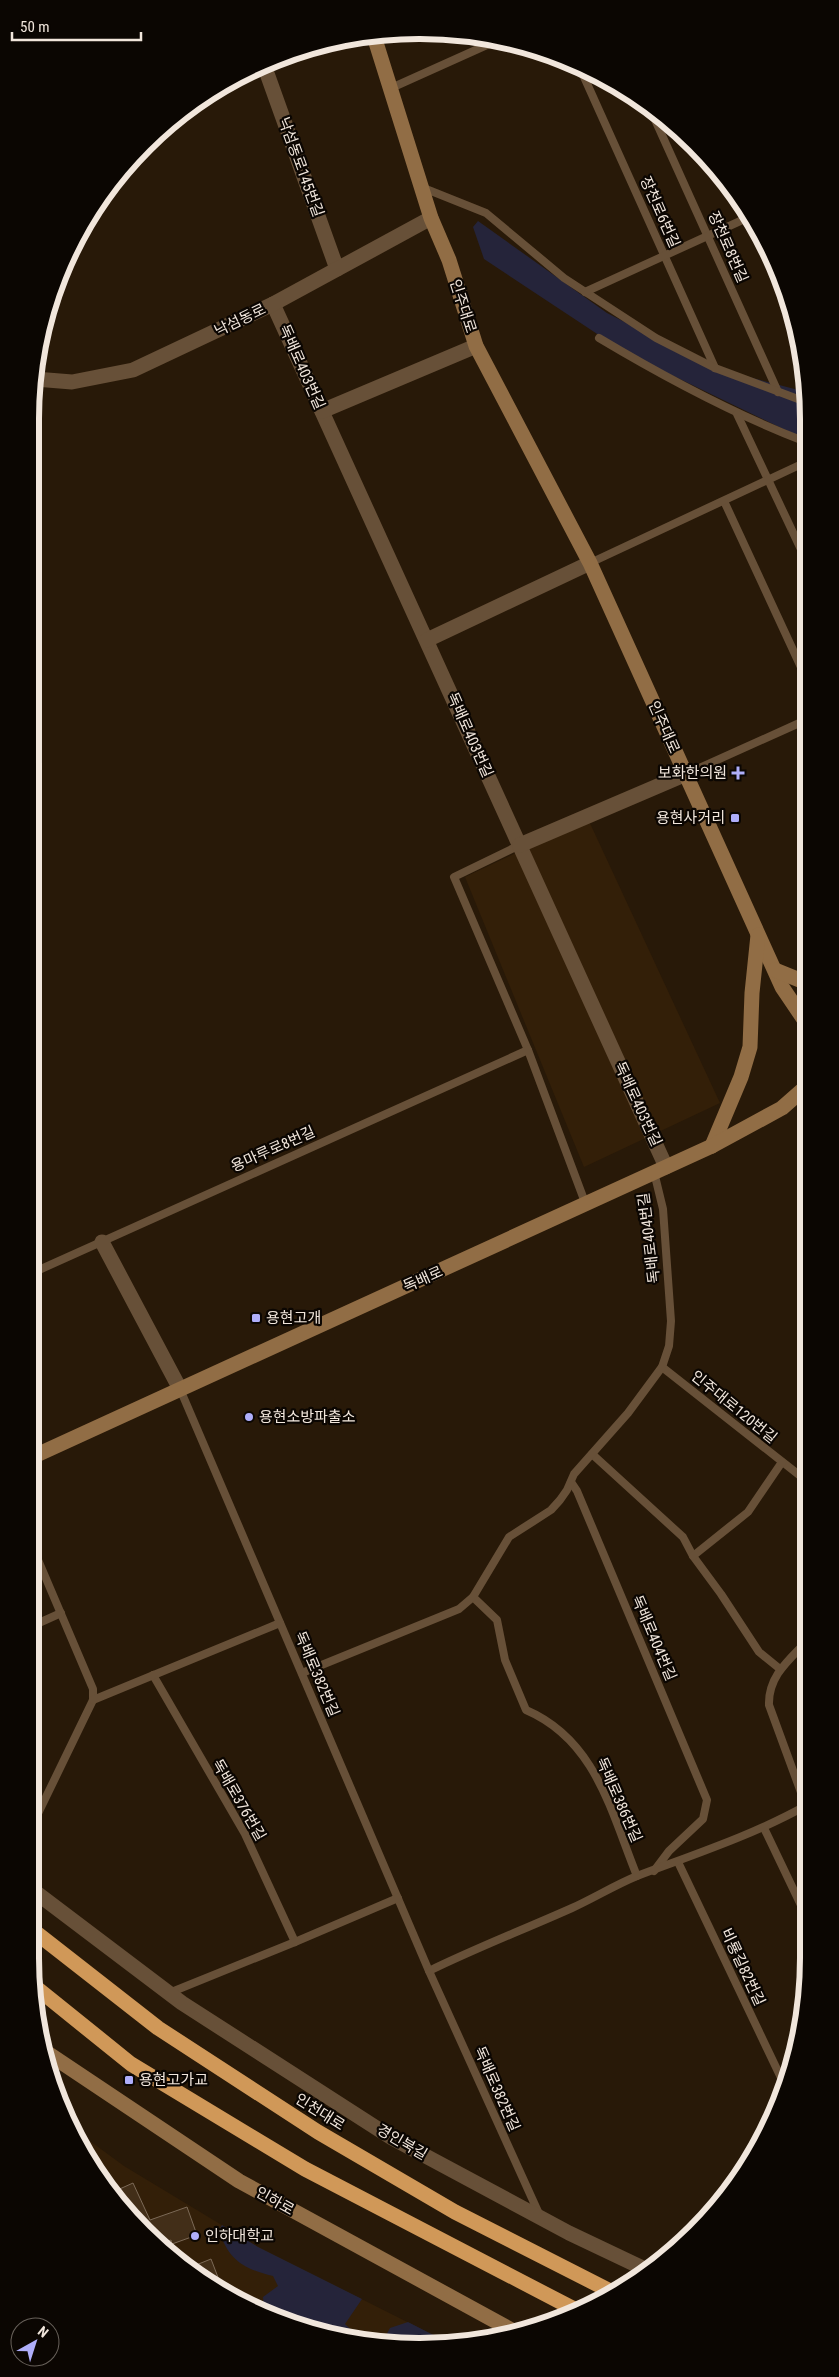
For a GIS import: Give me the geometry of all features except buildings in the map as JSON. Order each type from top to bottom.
[{"type":"highway","name":"인천대로","points":[[39,1935],[158,2028],[318,2132],[455,2212],[606,2289]]},
{"type":"highway","points":[[41,1991],[131,2064],[305,2169],[570,2307]]},
{"type":"main road","name":"인주대로","points":[[375,42],[431,218],[448,260],[476,346],[590,563],[782,987],[800,1014]]},
{"type":"main road","points":[[712,1146],[741,1077],[750,1047],[752,993],[758,934]]},
{"type":"main road","points":[[775,970],[800,979]]},
{"type":"main road","name":"독배로","points":[[39,1454],[712,1146],[782,1108],[800,1092]]},
{"type":"main road","name":"인하로","points":[[52,2056],[239,2182],[507,2328]]},
{"type":"street","name":"낙섬동로145번길","points":[[266,71],[337,269]]},
{"type":"street","name":"낙섬동로","points":[[41,380],[72,382],[133,370],[274,304],[431,218]]},
{"type":"street","name":"독배로403번길","points":[[274,304],[520,845],[660,1170]]},
{"type":"street","points":[[322,411],[476,346]]},
{"type":"street","points":[[427,640],[590,563]]},
{"type":"street","points":[[520,845],[686,774]]},
{"type":"street","points":[[102,1242],[180,1389]]},
{"type":"street","name":"경인북길","points":[[39,1895],[168,1993],[392,2138],[540,2218],[641,2267]]},
{"type":"lane","points":[[389,89],[487,45]]},
{"type":"lane","name":"장천로6번길","points":[[584,76],[715,368]]},
{"type":"lane","name":"장천로8번길","points":[[655,121],[778,392]]},
{"type":"lane","points":[[421,187],[486,213],[564,278],[656,338],[715,368],[799,400]]},
{"type":"lane","points":[[585,292],[743,220]]},
{"type":"lane","points":[[599,338],[665,377],[737,414],[800,440]]},
{"type":"lane","points":[[737,414],[800,547]]},
{"type":"lane","points":[[590,563],[800,465]]},
{"type":"lane","points":[[724,500],[800,665]]},
{"type":"lane","points":[[686,774],[800,723]]},
{"type":"lane","points":[[520,845],[454,877],[528,1050],[586,1205]]},
{"type":"lane","name":"용마루로8번길","points":[[39,1270],[528,1050]]},
{"type":"lane","name":"독배로404번길","points":[[302,1673],[459,1609],[473,1597],[508,1537],[550,1510],[567,1490],[574,1474],[628,1413],[662,1366],[670,1346],[671,1321],[660,1170]]},
{"type":"lane","name":"인주대로120번길","points":[[662,1366],[782,1462],[748,1512],[693,1556]]},
{"type":"lane","name":"독배로382번길","points":[[180,1389],[429,1971],[540,2218]]},
{"type":"lane","points":[[592,1454],[683,1537],[693,1556],[721,1594],[759,1652],[780,1669]]},
{"type":"lane","points":[[782,1462],[800,1476]]},
{"type":"lane","name":"독배로404번길","points":[[571,1482],[577,1491],[707,1800],[703,1819],[669,1851],[654,1871]]},
{"type":"lane","points":[[39,1566],[93,1689],[93,1700],[39,1811]]},
{"type":"lane","name":"독배로386번길","points":[[473,1597],[497,1620],[505,1660],[526,1710],[545,1718],[582,1753],[591,1766],[611,1808],[636,1876]]},
{"type":"lane","points":[[39,1623],[60,1613]]},
{"type":"lane","points":[[93,1700],[280,1623]]},
{"type":"lane","points":[[800,1648],[780,1669],[768,1691],[769,1705],[800,1785]]},
{"type":"lane","name":"독배로376번길","points":[[153,1675],[245,1834],[296,1942]]},
{"type":"lane","points":[[429,1971],[480,1946],[571,1908],[636,1876],[654,1871],[764,1828],[800,1810]]},
{"type":"lane","points":[[764,1828],[800,1903]]},
{"type":"lane","name":"비룡길82번길","points":[[678,1862],[781,2077]]},
{"type":"lane","points":[[168,1993],[296,1942],[398,1898]]},
{"type":"shaded area","points":[[478,221],[607,313],[715,368],[799,390],[800,437],[626,353],[484,259],[473,227]]},
{"type":"shaded area","points":[[588,819],[720,1103],[584,1167],[465,877]]},
{"type":"shaded area","name":"인하대학교","points":[[84,2136],[124,2166],[258,2247],[438,2337],[395,2337],[345,2331],[297,2318],[251,2299],[229,2287],[188,2260],[150,2227],[117,2189]]},
{"type":"shaded area","points":[[222,2225],[258,2247],[362,2299],[345,2324],[354,2332],[297,2318],[263,2304],[263,2297],[278,2286],[273,2276],[238,2262],[227,2249],[219,2230]]},
{"type":"shaded area","points":[[408,2322],[438,2337],[386,2336],[390,2328]]},
{"type":"place","name":"보화한의원","points":[[738,773]]},
{"type":"place","name":"용현사거리","points":[[735,818]]},
{"type":"place","name":"용현고개","points":[[256,1318]]},
{"type":"place","name":"용현소방파출소","points":[[249,1417]]},
{"type":"place","name":"용현고가교","points":[[129,2080]]},
{"type":"place","name":"인하대학교","points":[[195,2236]]}]
